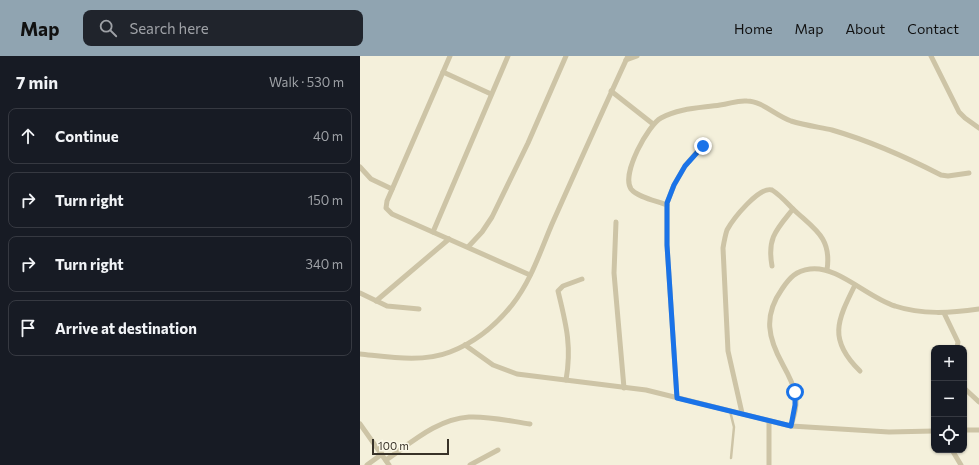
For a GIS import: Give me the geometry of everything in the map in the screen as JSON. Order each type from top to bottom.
[{"type":"street","points":[[433,232],[508,56]]},
{"type":"street","points":[[468,247],[482,232],[492,217],[528,143],[566,56]]},
{"type":"street","points":[[360,354],[427,358],[449,353],[465,345],[492,326],[505,313],[522,291],[530,275],[627,58],[637,56]]},
{"type":"street","points":[[931,56],[959,112],[979,128]]},
{"type":"street","points":[[448,57],[443,72],[387,201],[387,210],[530,275]]},
{"type":"street","points":[[443,72],[491,94]]},
{"type":"street","points":[[611,91],[654,124]]},
{"type":"street","points":[[667,205],[638,194],[632,190],[629,183],[631,166],[654,124],[662,117],[689,110],[724,105],[739,101],[750,101],[792,121],[832,130],[883,147],[941,175],[948,176],[969,173]]},
{"type":"street","points":[[677,398],[668,264],[667,205],[670,192],[685,166],[703,146]]},
{"type":"street","points":[[360,166],[371,179],[392,189]]},
{"type":"street","points":[[742,413],[728,351],[724,239],[732,223],[741,211],[765,189],[775,192],[816,229],[826,243],[828,252],[827,270]]},
{"type":"street","points":[[772,266],[769,250],[771,240],[793,209]]},
{"type":"street","points":[[616,222],[615,279],[624,388]]},
{"type":"street","points":[[376,301],[449,239]]},
{"type":"street","points":[[791,426],[795,405],[795,392],[774,349],[769,327],[770,312],[779,293],[798,271],[813,268],[827,270],[895,306],[944,313],[979,309]]},
{"type":"street","points":[[566,380],[569,356],[569,339],[558,291],[563,286],[582,279]]},
{"type":"street","points":[[855,285],[838,325],[837,335],[845,351],[860,371]]},
{"type":"street","points":[[360,293],[387,306],[419,309]]},
{"type":"street","points":[[944,313],[958,342],[958,345]]},
{"type":"street","points":[[465,345],[493,365],[509,372],[646,390],[791,426],[889,432],[931,431]]},
{"type":"street","points":[[967,391],[979,402]]},
{"type":"street","points":[[360,424],[388,463],[430,431],[451,421],[478,417],[530,424]]},
{"type":"street","points":[[769,421],[769,465]]},
{"type":"street","points":[[967,430],[979,430]]},
{"type":"street","points":[[470,465],[498,450]]},
{"type":"street","points":[[954,453],[962,465]]},
{"type":"street","points":[[366,465],[382,454]]},
{"type":"lane","points":[[730,410],[734,428],[731,458]]},
{"type":"route","points":[[703,146],[685,166],[670,192],[666,208],[677,398],[791,426],[794,415],[795,392]]}]
